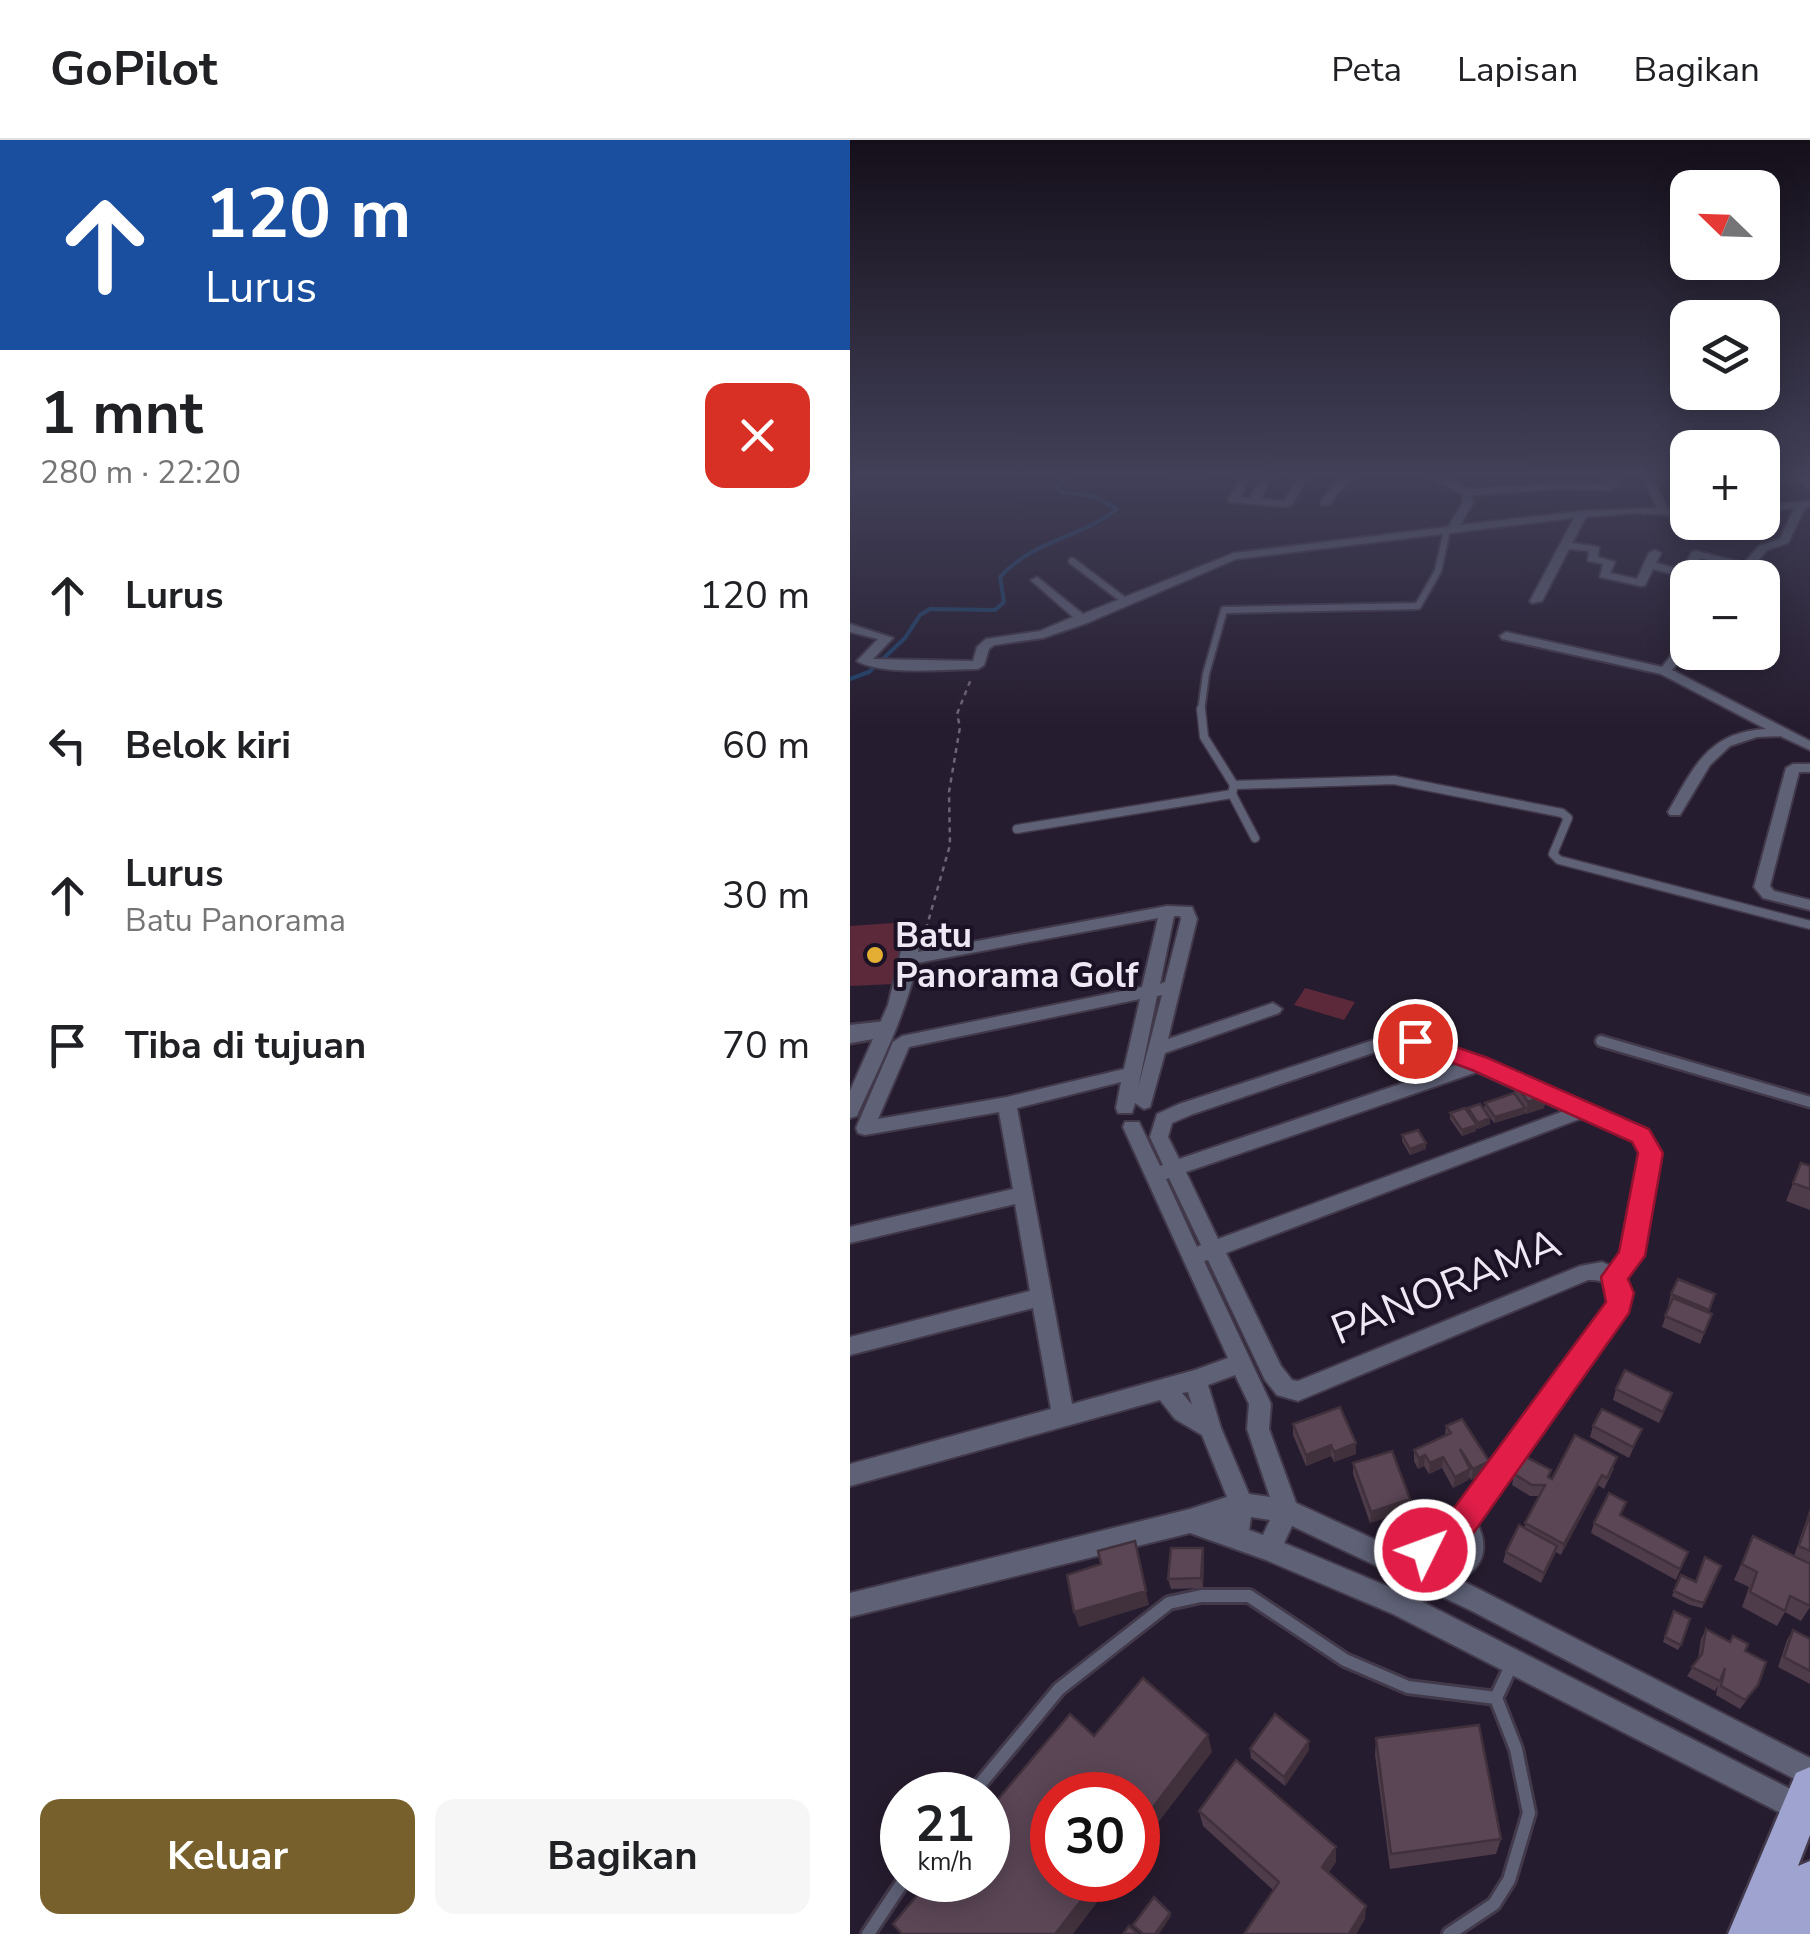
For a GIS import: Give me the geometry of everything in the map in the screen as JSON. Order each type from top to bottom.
[{"type":"main road","points":[[1750,1934],[1808,1796]]},
{"type":"main road","points":[[1789,1934],[1810,1882]]},
{"type":"street","points":[[850,628],[887,638],[862,659],[870,662],[978,665],[990,642],[1035,636],[1082,620],[1227,559]]},
{"type":"street","points":[[1536,600],[1558,559]]},
{"type":"street","points":[[1592,559],[1609,562],[1604,575],[1642,584],[1652,559]]},
{"type":"street","points":[[1649,566],[1670,571]]},
{"type":"street","points":[[1037,580],[1082,620]]},
{"type":"street","points":[[1506,636],[1665,671],[1810,746]]},
{"type":"street","points":[[1665,671],[1670,665]]},
{"type":"street","points":[[1675,812],[1710,753],[1723,742],[1738,735],[1781,732]]},
{"type":"street","points":[[1810,768],[1793,768],[1762,887],[1769,895],[1810,905]]},
{"type":"street","points":[[919,957],[1183,910],[1189,919],[1144,1114],[1158,1143],[1163,1172],[1213,1250],[1272,1373],[1285,1388],[1298,1391]]},
{"type":"street","points":[[1167,911],[1133,1073],[1190,1257],[1260,1404],[1258,1429],[1287,1511],[1269,1549]]},
{"type":"street","points":[[850,1111],[919,957],[912,938]]},
{"type":"street","points":[[1133,1073],[1006,1104],[865,1128],[902,1042],[1171,987]]},
{"type":"street","points":[[1157,1049],[1273,1009]]},
{"type":"street","points":[[1144,1114],[1389,1040],[1430,1044],[1640,1136],[1649,1146],[1650,1162],[1632,1256],[1614,1277]]},
{"type":"street","points":[[1163,1172],[1480,1064]]},
{"type":"street","points":[[1006,1104],[1063,1416]]},
{"type":"street","points":[[1190,1257],[1582,1111]]},
{"type":"street","points":[[850,1236],[1022,1195]]},
{"type":"street","name":"PANORAMA","points":[[1260,1404],[1587,1272],[1602,1271],[1614,1277],[1620,1293],[1619,1305],[1461,1525],[1442,1521],[1427,1531],[1421,1560]]},
{"type":"street","points":[[850,1346],[1039,1298]]},
{"type":"street","points":[[850,1475],[1195,1380],[1241,1362]]},
{"type":"street","points":[[1195,1380],[1242,1504],[1235,1538]]},
{"type":"street","points":[[1165,1388],[1183,1412],[1210,1428]]},
{"type":"street","points":[[850,1605],[1190,1521],[1242,1504],[1287,1511],[1421,1560],[1452,1577],[1479,1602],[1808,1796]]},
{"type":"street","points":[[1190,1521],[1269,1549],[1402,1605],[1808,1796]]},
{"type":"street","points":[[1433,1620],[1452,1577],[1473,1549],[1472,1540],[1461,1525]]},
{"type":"street","points":[[1402,1605],[1421,1560]]},
{"type":"lane","points":[[1255,838],[1202,727],[1208,672],[1225,610],[1418,606],[1442,559]]},
{"type":"lane","points":[[1072,560],[1125,600]]},
{"type":"lane","points":[[1017,829],[1233,789],[1394,780],[1562,814],[1568,818],[1553,854],[1559,860],[1810,925]]},
{"type":"lane","points":[[850,1030],[886,1029]]},
{"type":"lane","points":[[850,1038],[886,1029]]},
{"type":"lane","points":[[1601,1040],[1796,1102],[1810,1102]]},
{"type":"lane","points":[[990,1772],[1059,1690],[1169,1603],[1201,1596],[1249,1596],[1345,1660],[1408,1687],[1496,1698]]},
{"type":"lane","points":[[1449,1934],[1494,1904],[1508,1880],[1529,1813],[1516,1748],[1496,1698],[1513,1660]]},
{"type":"lane","points":[[868,1934],[889,1902]]},
{"type":"path","points":[[919,957],[950,845],[949,792],[960,726],[957,714],[978,665]]},
{"type":"shaded area","name":"Batu Panorama Golf","points":[[908,922],[894,984],[850,986],[850,926]]},
{"type":"shaded area","points":[[1305,988],[1355,1002],[1344,1020],[1294,1005]]},
{"type":"building","points":[[1533,1078],[1546,1095],[1528,1102],[1515,1084]]},
{"type":"building","points":[[1514,1093],[1525,1108],[1495,1117],[1485,1103]]},
{"type":"building","points":[[1480,1104],[1490,1118],[1478,1123],[1468,1108]]},
{"type":"building","points":[[1465,1108],[1477,1125],[1462,1130],[1450,1113]]},
{"type":"building","points":[[1418,1130],[1426,1143],[1410,1149],[1402,1135]]},
{"type":"building","points":[[1801,1163],[1810,1166],[1810,1189],[1793,1183]]},
{"type":"building","points":[[1678,1279],[1715,1294],[1709,1310],[1671,1294]]},
{"type":"building","points":[[1673,1298],[1712,1314],[1704,1333],[1665,1316]]},
{"type":"building","points":[[1625,1370],[1672,1393],[1663,1412],[1616,1389]]},
{"type":"building","points":[[1340,1407],[1356,1443],[1334,1452],[1331,1445],[1306,1455],[1293,1424]]},
{"type":"building","points":[[1602,1409],[1642,1429],[1633,1447],[1593,1426]]},
{"type":"building","points":[[1462,1419],[1489,1461],[1473,1469],[1460,1449],[1470,1469],[1455,1477],[1443,1457],[1430,1463],[1425,1455],[1419,1458],[1414,1450],[1451,1433],[1446,1426]]},
{"type":"building","points":[[1575,1435],[1617,1457],[1607,1478],[1602,1475],[1564,1544],[1525,1523],[1545,1485],[1532,1485],[1514,1474],[1524,1456],[1551,1470],[1548,1477],[1552,1479]]},
{"type":"building","points":[[1392,1451],[1410,1499],[1371,1512],[1353,1463]]},
{"type":"building","points":[[1609,1493],[1626,1502],[1620,1515],[1688,1552],[1680,1569],[1594,1523]]},
{"type":"building","points":[[1810,1514],[1810,1551],[1799,1546]]},
{"type":"building","points":[[1519,1525],[1557,1546],[1544,1573],[1506,1552]]},
{"type":"building","points":[[1753,1536],[1810,1564],[1810,1606],[1790,1596],[1785,1611],[1750,1592],[1757,1572],[1742,1564]]},
{"type":"building","points":[[1135,1541],[1146,1591],[1074,1612],[1067,1575],[1101,1564],[1098,1551]]},
{"type":"building","points":[[1171,1548],[1203,1548],[1201,1578],[1168,1579]]},
{"type":"building","points":[[1705,1557],[1721,1566],[1704,1603],[1674,1591],[1681,1575],[1696,1582]]},
{"type":"building","points":[[1674,1611],[1690,1619],[1681,1645],[1665,1637]]},
{"type":"building","points":[[1706,1629],[1730,1642],[1733,1636],[1748,1644],[1745,1651],[1766,1662],[1758,1685],[1745,1700],[1721,1686],[1725,1668],[1720,1681],[1692,1667],[1702,1654]]},
{"type":"building","points":[[1793,1630],[1810,1639],[1810,1671],[1784,1657]]},
{"type":"building","points":[[1143,1678],[1208,1735],[1160,1798],[1160,1772],[1030,1772],[1030,1902],[1080,1902],[1055,1934],[902,1934],[893,1924],[912,1902],[1010,1902],[1010,1785],[1070,1714],[1094,1736]]},
{"type":"building","points":[[1275,1714],[1309,1741],[1284,1777],[1250,1749]]},
{"type":"building","points":[[1479,1725],[1501,1839],[1391,1854],[1376,1738]]},
{"type":"building","points":[[1236,1760],[1336,1847],[1322,1867],[1366,1906],[1349,1934],[1244,1934],[1279,1882],[1199,1811]]},
{"type":"building","points":[[1150,1902],[1159,1902],[1170,1913],[1155,1934],[1143,1934],[1133,1925]]},
{"type":"waterway","points":[[850,679],[869,672],[905,638],[920,615],[930,609],[995,610],[1004,602],[1000,577],[1022,559]]},
{"type":"place","name":"Batu Panorama Golf","points":[[875,955]]},
{"type":"route","points":[[1415,1041],[1480,1064],[1640,1136],[1650,1153],[1632,1256],[1614,1277],[1620,1293],[1619,1305],[1461,1525],[1442,1521],[1434,1525],[1427,1531],[1425,1550]]}]
